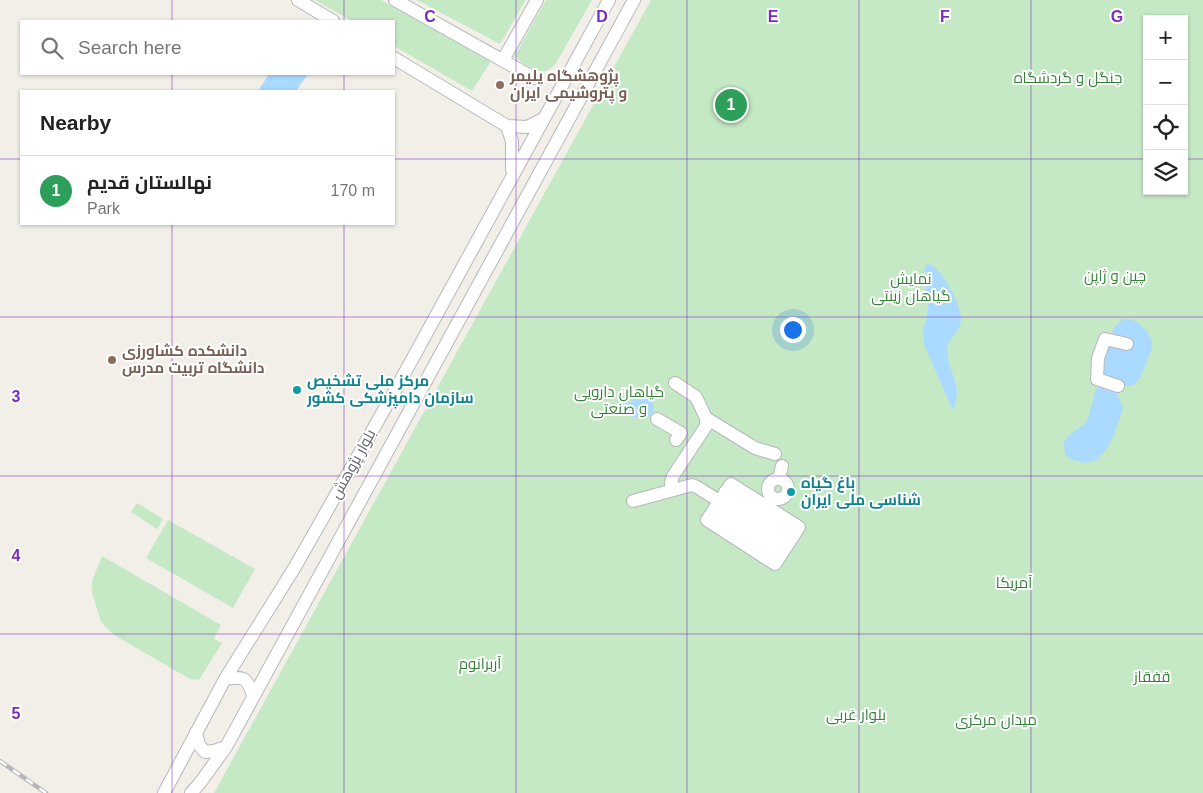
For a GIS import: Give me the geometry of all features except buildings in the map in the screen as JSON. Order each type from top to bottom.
[{"type":"street","points":[[298,0],[331,20]]},
{"type":"street","points":[[395,0],[534,78]]},
{"type":"street","points":[[503,60],[537,0]]},
{"type":"street","name":"بلوار پژوهش","points":[[164,793],[225,678],[295,567],[609,0]]},
{"type":"street","name":"بلوار پژوهش","points":[[191,793],[226,748],[253,695],[634,0]]},
{"type":"street","points":[[395,59],[507,126],[527,127],[543,119]]},
{"type":"street","points":[[507,126],[512,141],[511,176]]},
{"type":"street","points":[[1118,386],[1097,379],[1098,358],[1105,339],[1124,344]]},
{"type":"street","points":[[672,490],[673,476],[706,426],[706,418],[696,396],[674,383]]},
{"type":"street","points":[[706,418],[755,448],[775,454]]},
{"type":"street","points":[[657,419],[675,426]]},
{"type":"street","points":[[634,501],[692,485],[746,519],[763,519],[788,491],[785,482],[779,479],[782,466]]},
{"type":"street","points":[[731,484],[733,510],[707,520],[731,484]]},
{"type":"street","points":[[733,510],[746,519],[763,519]]},
{"type":"street","points":[[733,510],[746,519],[763,519]]},
{"type":"street","points":[[763,519],[773,536],[787,546]]},
{"type":"street","points":[[763,519],[773,536],[775,564],[799,528],[773,536]]},
{"type":"street","points":[[763,519],[773,536]]},
{"type":"street","points":[[225,678],[244,678],[249,683],[253,695]]},
{"type":"street","points":[[196,732],[199,745],[205,752],[214,752],[226,748]]},
{"type":"green space","points":[[315,0],[381,0],[491,61],[472,91],[395,47],[395,20],[350,20]]},
{"type":"green space","points":[[417,0],[524,0],[525,1],[500,44]]},
{"type":"green space","points":[[546,0],[592,0],[556,63],[546,71],[541,71],[530,68],[514,57]]},
{"type":"green space","name":"باغ گیاه‌ شناسی ملی ایران","points":[[651,0],[1203,0],[1203,793],[214,793]]},
{"type":"green space","points":[[137,503],[163,519],[157,529],[131,512]]},
{"type":"green space","points":[[168,520],[255,569],[233,608],[146,558]]},
{"type":"green space","points":[[102,556],[221,625],[214,639],[222,643],[199,680],[190,679],[114,635],[101,622],[92,593],[92,581]]},
{"type":"water","points":[[268,75],[307,75],[297,90],[259,90]]},
{"type":"water","points":[[929,264],[940,272],[950,288],[955,297],[961,320],[949,342],[947,351],[957,392],[954,408],[952,409],[924,344],[923,333],[928,308],[926,280],[929,274],[924,271],[926,265]]},
{"type":"water","points":[[1124,319],[1135,321],[1144,328],[1152,343],[1152,349],[1140,378],[1134,385],[1125,386],[1121,383],[1114,387],[1123,408],[1112,440],[1105,451],[1097,460],[1086,463],[1070,459],[1065,454],[1064,442],[1067,437],[1088,419],[1095,392],[1103,378],[1101,361],[1115,326]]},
{"type":"water","points":[[618,395],[622,400],[629,403],[636,396],[646,398],[654,404],[652,412],[648,417],[641,418],[627,414],[621,409]]},
{"type":"railway","points":[[0,761],[46,793]]},
{"type":"place","name":"پژوهشگاه پلیمر و پتروشیمی ایران","points":[[500,85]]},
{"type":"place","name":"نهالستان قدیم","points":[[731,105]]},
{"type":"place","name":"دانشکده کشاورزی دانشگاه تربیت مدرس","points":[[112,360]]},
{"type":"place","name":"مرکز ملی تشخیص سازمان دامپزشکی کشور","points":[[297,390]]},
{"type":"place","name":"باغ گیاه‌ شناسی ملی ایران","points":[[791,492]]},
{"type":"park label","name":"جنگل و گردشگاه","points":[[1068,78]]},
{"type":"park label","name":"چین و ژاپن","points":[[1115,276]]},
{"type":"park label","name":"نمایش گیاهان زینتی","points":[[911,288]]},
{"type":"park label","name":"گیاهان دارویی و صنعتی","points":[[619,400]]},
{"type":"park label","name":"آمریکا","points":[[1014,583]]},
{"type":"park label","name":"آربرانوم","points":[[480,664]]},
{"type":"park label","name":"قفقاز","points":[[1152,677]]},
{"type":"park label","name":"بلوار غربی","points":[[856,715]]},
{"type":"park label","name":"میدان مرکزی","points":[[996,720]]}]
